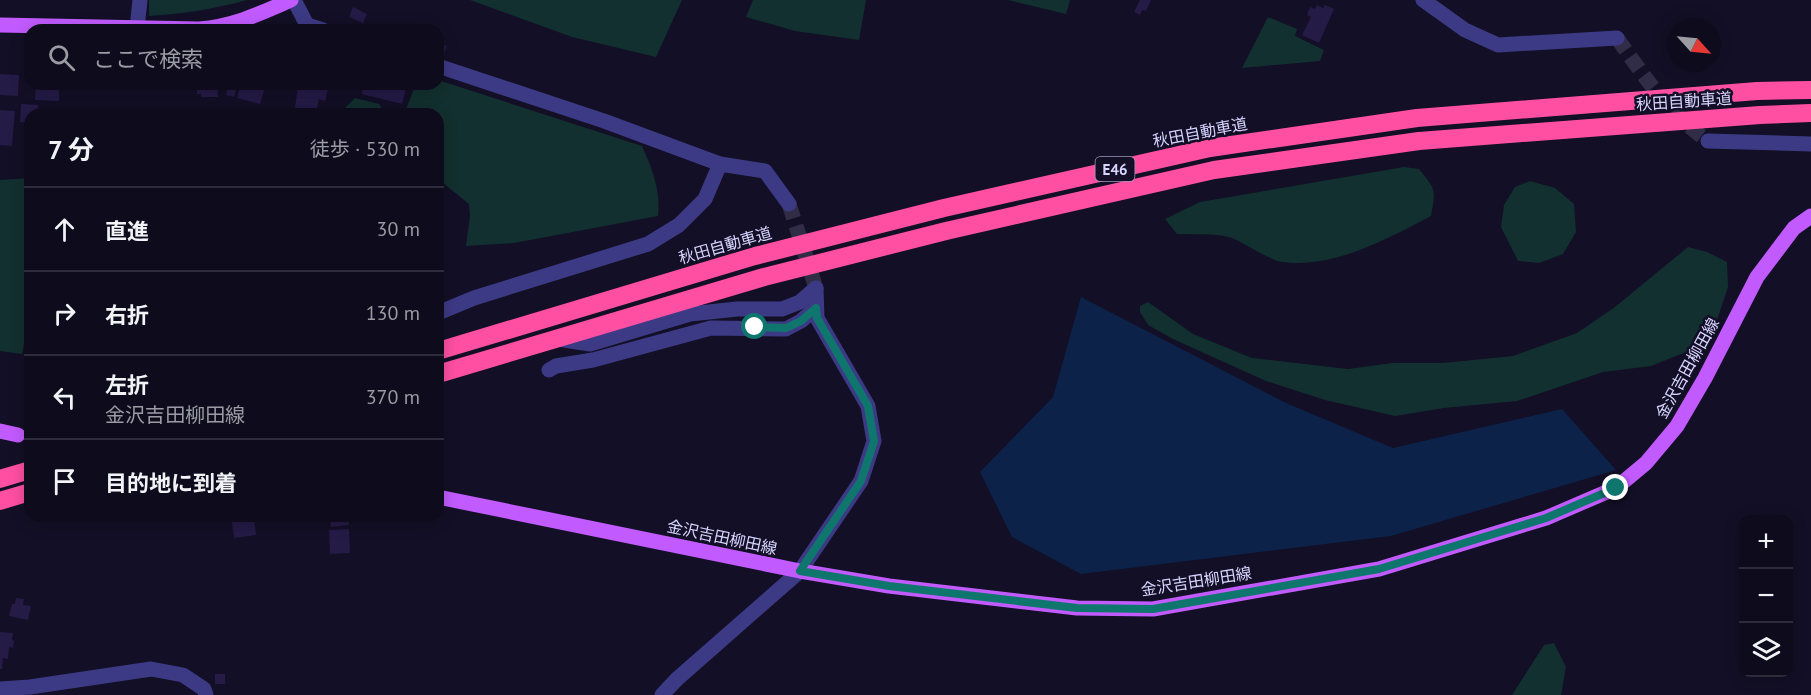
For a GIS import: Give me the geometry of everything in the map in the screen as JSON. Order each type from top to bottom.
[{"type":"highway","name":"秋田自動車道","points":[[444,349],[755,256],[944,208],[1210,148],[1417,118],[1758,91],[1811,90]]},
{"type":"highway","name":"秋田自動車道","points":[[444,372],[764,278],[946,231],[1214,170],[1419,141],[1811,113]]},
{"type":"highway","points":[[0,479],[24,472]]},
{"type":"highway","points":[[0,501],[24,494]]},
{"type":"main road","points":[[230,24],[292,0]]},
{"type":"main road","points":[[0,26],[24,26]]},
{"type":"main road","name":"金沢吉田柳田線","points":[[444,497],[800,571],[889,586],[1077,608],[1153,609],[1379,569],[1546,518],[1616,488],[1646,463],[1677,426],[1705,378],[1757,277],[1794,228],[1811,216]]},
{"type":"main road","points":[[0,431],[18,435]]},
{"type":"street","points":[[137,24],[140,0]]},
{"type":"street","points":[[292,0],[306,24]]},
{"type":"street","points":[[1423,0],[1465,30],[1498,45],[1617,38]]},
{"type":"street","points":[[444,68],[720,164],[765,171],[789,204]]},
{"type":"street","points":[[1708,141],[1811,144]]},
{"type":"street","points":[[444,310],[474,298],[648,244],[678,225],[705,199],[720,164]]},
{"type":"street","points":[[556,339],[591,344],[690,314],[737,309],[782,309],[800,302],[816,288],[817,318],[868,406],[874,441],[861,481],[800,571],[677,679],[662,695]]},
{"type":"street","points":[[549,370],[556,366],[594,360],[711,328],[786,328],[801,321],[816,308]]},
{"type":"street","points":[[0,689],[30,687],[151,669],[183,675],[204,689],[206,695]]},
{"type":"green space","points":[[149,0],[247,0],[198,11],[149,16]]},
{"type":"green space","points":[[470,0],[682,0],[656,57],[572,37]]},
{"type":"green space","points":[[753,0],[866,0],[859,40],[795,31],[746,17]]},
{"type":"green space","points":[[1008,0],[1070,0],[1066,14]]},
{"type":"green space","points":[[1268,17],[1297,29],[1295,36],[1324,50],[1320,61],[1242,68]]},
{"type":"green space","points":[[444,82],[642,146],[657,189],[658,216],[514,243],[466,246],[470,216],[469,204],[444,184],[444,108],[406,108],[414,90],[444,90]]},
{"type":"green space","points":[[355,98],[379,104],[381,108],[345,108]]},
{"type":"green space","points":[[1404,167],[1419,169],[1432,186],[1434,200],[1431,216],[1360,250],[1321,261],[1283,262],[1227,236],[1177,234],[1165,219],[1200,202]]},
{"type":"green space","points":[[24,178],[24,345],[22,354],[0,351],[0,180]]},
{"type":"green space","points":[[1530,181],[1555,188],[1574,204],[1576,232],[1563,254],[1539,263],[1518,261],[1501,227],[1504,205],[1515,187]]},
{"type":"green space","points":[[1688,247],[1707,252],[1727,262],[1728,287],[1716,323],[1691,350],[1651,366],[1603,372],[1517,401],[1444,408],[1395,416],[1325,400],[1266,381],[1173,339],[1148,325],[1140,312],[1140,306],[1148,302],[1193,334],[1252,358],[1348,369],[1393,363],[1443,363],[1513,356],[1577,333],[1615,307]]},
{"type":"green space","points":[[1554,643],[1566,667],[1561,695],[1512,695],[1544,645]]},
{"type":"water","points":[[1081,297],[1286,403],[1393,448],[1562,409],[1616,470],[1391,536],[1081,574],[1012,537],[980,472],[1053,397]]},
{"type":"building","points":[[1140,0],[1151,0],[1146,11],[1142,10],[1140,15],[1134,12]]},
{"type":"building","points":[[1317,5],[1323,8],[1325,5],[1334,9],[1319,43],[1302,35],[1311,17],[1307,15],[1310,7],[1315,9]]},
{"type":"building","points":[[353,7],[367,14],[363,23],[349,17]]},
{"type":"building","points":[[0,74],[19,75],[18,96],[0,95]]},
{"type":"building","points":[[36,90],[59,90],[59,101],[35,100]]},
{"type":"building","points":[[197,90],[217,90],[218,97],[201,97],[201,94],[197,94]]},
{"type":"building","points":[[227,90],[236,90],[234,97],[226,95]]},
{"type":"building","points":[[239,90],[264,90],[260,104],[237,98]]},
{"type":"building","points":[[297,90],[328,90],[325,101],[319,99],[317,108],[295,108]]},
{"type":"building","points":[[362,90],[406,90],[402,104],[362,94]]},
{"type":"building","points":[[21,104],[38,105],[38,108],[24,108],[24,122],[20,122]]},
{"type":"building","points":[[0,110],[15,111],[12,146],[0,145]]},
{"type":"building","points":[[232,522],[255,522],[256,535],[234,538]]},
{"type":"building","points":[[330,522],[349,522],[349,525],[331,527]]},
{"type":"building","points":[[349,529],[350,553],[330,554],[329,530]]},
{"type":"building","points":[[16,598],[24,599],[23,605],[31,606],[28,620],[9,616]]},
{"type":"building","points":[[0,632],[13,633],[12,640],[14,641],[13,648],[9,647],[8,659],[3,658],[2,669],[0,669]]},
{"type":"building","points":[[215,674],[225,674],[225,684],[215,684]]},
{"type":"tunnel","points":[[1617,38],[1669,107],[1708,141]]},
{"type":"tunnel","points":[[789,204],[816,288]]},
{"type":"route","points":[[755,327],[786,328],[801,321],[816,308],[817,318],[868,406],[874,441],[861,481],[800,571],[889,586],[1077,608],[1153,609],[1379,569],[1546,518],[1616,488]]}]
